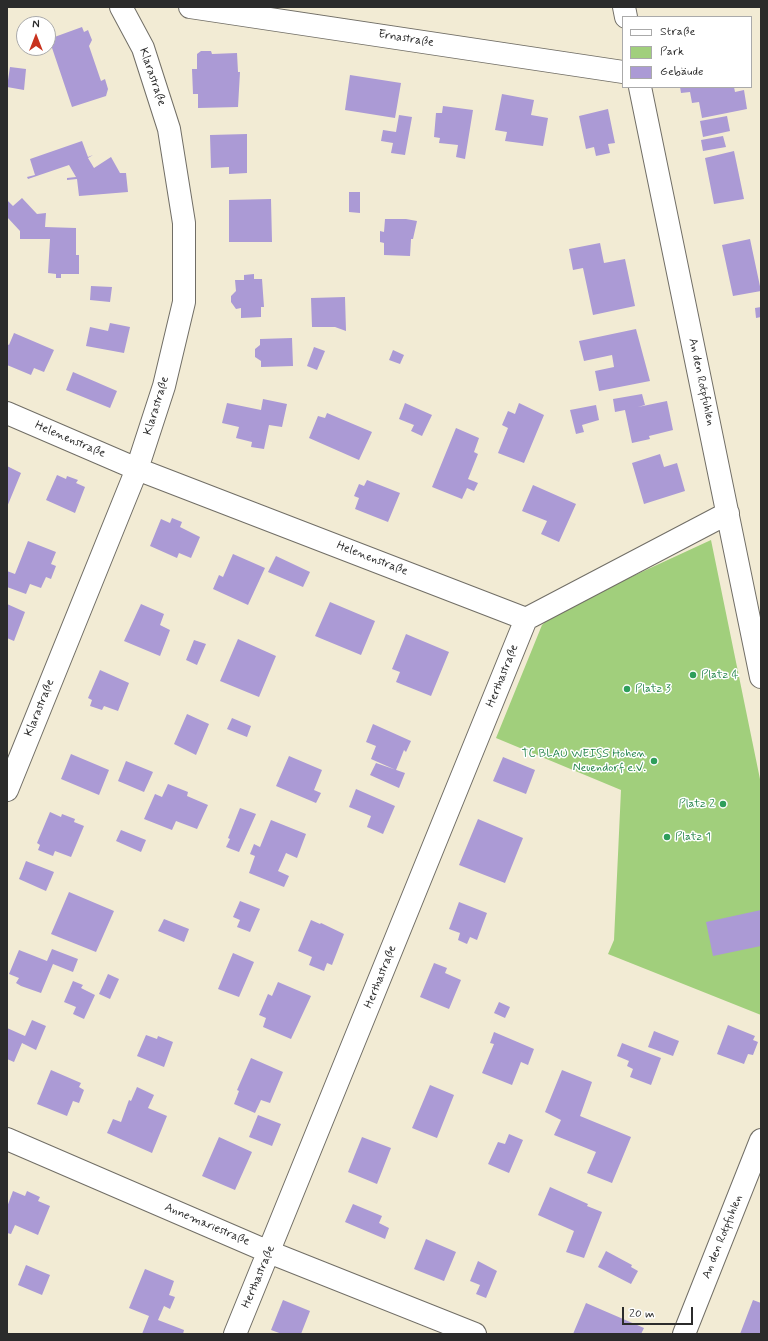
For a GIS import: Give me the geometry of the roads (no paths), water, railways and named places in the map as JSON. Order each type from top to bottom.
[{"type":"street","name":"Klarastraße","points":[[7,790],[136,469],[164,386],[184,302],[184,223],[169,129],[143,48],[121,7]]},
{"type":"street","name":"Ernastraße","points":[[190,7],[622,72]]},
{"type":"street","name":"An den Rotpfuhlen","points":[[640,88],[761,677]]},
{"type":"street","name":"Helenenstraße","points":[[7,413],[136,469],[526,619]]},
{"type":"street","points":[[526,619],[728,513]]},
{"type":"street","name":"Herthastraße","points":[[235,1334],[526,619]]},
{"type":"street","name":"Annemariestraße","points":[[7,1139],[269,1252],[475,1334]]},
{"type":"street","name":"An den Rotpfuhlen","points":[[684,1334],[761,1140]]},
{"type":"place","name":"Platz 4","points":[[693,675]]},
{"type":"place","name":"Platz 3","points":[[627,689]]},
{"type":"place","name":"TC BLAU WEISS Hohen Neuendorf e.V.","points":[[654,761]]},
{"type":"place","name":"Platz 2","points":[[723,804]]},
{"type":"place","name":"Platz 1","points":[[667,837]]}]
